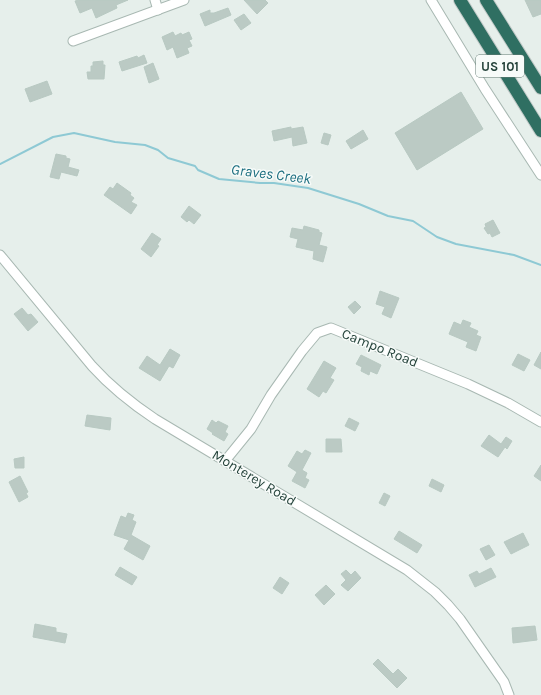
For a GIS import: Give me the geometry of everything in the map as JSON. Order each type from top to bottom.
[{"type":"highway","name":"US 101","points":[[460,0],[541,130]]},
{"type":"highway","name":"US 101","points":[[486,0],[541,88]]},
{"type":"street","points":[[155,0],[158,10]]},
{"type":"street","points":[[73,41],[158,10],[172,2],[184,0]]},
{"type":"street","points":[[431,0],[485,89],[541,175]]},
{"type":"street","name":"Monterey Road","points":[[0,255],[107,382],[138,407],[407,570],[423,582],[448,605],[460,619],[504,682],[509,695]]},
{"type":"street","name":"Campo Road","points":[[225,461],[251,429],[271,395],[302,351],[317,333],[331,328],[468,384],[508,403],[541,422]]},
{"type":"building","points":[[128,0],[116,5],[117,8],[96,18],[92,8],[80,13],[75,1]]},
{"type":"building","points":[[244,0],[265,0],[268,3],[257,14]]},
{"type":"building","points":[[525,0],[541,0],[541,14],[533,17]]},
{"type":"building","points":[[228,8],[231,15],[205,26],[200,14],[210,10],[210,13],[214,13]]},
{"type":"building","points":[[244,14],[251,23],[241,30],[234,20]]},
{"type":"building","points":[[173,32],[175,36],[181,33],[182,35],[189,32],[192,39],[189,40],[192,46],[187,48],[189,53],[177,58],[173,47],[167,50],[162,37]]},
{"type":"building","points":[[144,55],[147,63],[122,71],[119,62],[137,56],[138,58]]},
{"type":"building","points":[[103,61],[103,65],[105,65],[104,79],[88,79],[87,72],[91,72],[93,62]]},
{"type":"building","points":[[153,63],[159,79],[149,83],[144,67]]},
{"type":"building","points":[[47,81],[52,94],[30,102],[25,89]]},
{"type":"building","points":[[461,92],[483,129],[417,170],[395,133]]},
{"type":"building","points":[[291,127],[291,129],[303,127],[307,143],[293,146],[292,137],[274,141],[272,131]]},
{"type":"building","points":[[363,130],[368,139],[351,149],[346,141]]},
{"type":"building","points":[[324,133],[331,135],[328,145],[321,143]]},
{"type":"building","points":[[56,154],[66,156],[66,158],[70,159],[68,167],[79,170],[77,176],[61,172],[59,179],[50,177]]},
{"type":"building","points":[[117,183],[131,193],[130,195],[134,198],[131,202],[137,205],[131,214],[104,195],[110,187],[113,189]]},
{"type":"building","points":[[189,206],[201,215],[194,224],[189,220],[187,222],[181,217]]},
{"type":"building","points":[[493,220],[500,233],[492,237],[484,228],[486,227],[485,224]]},
{"type":"building","points":[[304,226],[319,230],[319,232],[322,233],[319,245],[327,247],[323,262],[313,259],[314,251],[296,247],[298,239],[290,237],[292,228],[303,230]]},
{"type":"building","points":[[152,233],[161,239],[157,245],[159,246],[151,257],[141,249]]},
{"type":"building","points":[[380,291],[399,298],[391,318],[382,314],[385,307],[376,304]]},
{"type":"building","points":[[355,301],[361,307],[354,314],[348,307]]},
{"type":"building","points":[[22,308],[28,315],[31,314],[38,322],[28,331],[14,314]]},
{"type":"building","points":[[463,320],[471,323],[469,327],[478,331],[476,335],[481,337],[476,351],[466,347],[468,342],[449,334],[454,322],[461,325]]},
{"type":"building","points":[[170,349],[180,355],[173,368],[169,366],[160,381],[139,368],[147,356],[160,365]]},
{"type":"building","points":[[541,352],[541,369],[534,365]]},
{"type":"building","points":[[518,354],[530,360],[524,371],[512,365]]},
{"type":"building","points":[[361,355],[381,365],[377,374],[370,371],[369,375],[361,371],[362,367],[356,364]]},
{"type":"building","points":[[324,361],[336,368],[330,378],[334,380],[326,393],[323,391],[319,397],[307,389]]},
{"type":"building","points":[[87,415],[111,418],[110,430],[85,426]]},
{"type":"building","points":[[349,418],[359,423],[355,431],[345,426]]},
{"type":"building","points":[[212,420],[216,423],[218,421],[228,426],[225,432],[228,434],[224,441],[212,434],[213,433],[207,429]]},
{"type":"building","points":[[489,435],[501,444],[506,437],[512,441],[507,449],[505,447],[498,457],[481,446]]},
{"type":"building","points":[[326,439],[341,439],[342,452],[326,452]]},
{"type":"building","points":[[305,450],[311,453],[302,470],[307,473],[305,478],[309,480],[305,488],[292,481],[297,472],[288,466],[297,451],[302,454]]},
{"type":"building","points":[[24,457],[24,468],[15,468],[14,459]]},
{"type":"building","points":[[541,465],[541,481],[534,476]]},
{"type":"building","points":[[20,476],[28,492],[26,493],[28,497],[19,502],[9,482]]},
{"type":"building","points":[[432,479],[444,485],[441,492],[429,486]]},
{"type":"building","points":[[384,493],[390,496],[385,506],[379,503]]},
{"type":"building","points":[[128,513],[134,515],[132,520],[136,522],[131,535],[150,546],[143,560],[124,549],[129,540],[114,535],[121,516],[126,518]]},
{"type":"building","points":[[399,531],[422,545],[417,553],[394,539]]},
{"type":"building","points":[[523,533],[529,545],[511,554],[504,542]]},
{"type":"building","points":[[489,545],[495,555],[486,560],[480,549]]},
{"type":"building","points":[[120,567],[137,577],[132,585],[115,575]]},
{"type":"building","points":[[491,568],[496,577],[475,587],[469,575],[477,571],[479,574]]},
{"type":"building","points":[[346,570],[351,575],[355,571],[361,578],[348,591],[341,585],[346,580],[341,574]]},
{"type":"building","points":[[280,577],[289,583],[282,594],[273,588]]},
{"type":"building","points":[[326,585],[335,594],[324,605],[315,595]]},
{"type":"building","points":[[35,624],[56,628],[56,632],[67,634],[65,643],[33,637]]},
{"type":"building","points":[[535,626],[537,640],[513,643],[512,628]]},
{"type":"building","points":[[378,659],[393,674],[398,669],[407,678],[397,688],[373,664]]},
{"type":"waterway","name":"Graves Creek","points":[[0,164],[53,137],[74,133],[115,142],[145,145],[158,150],[168,158],[195,166],[198,170],[219,179],[274,183],[308,188],[359,204],[388,216],[413,221],[437,237],[456,244],[514,255],[541,265]]}]
